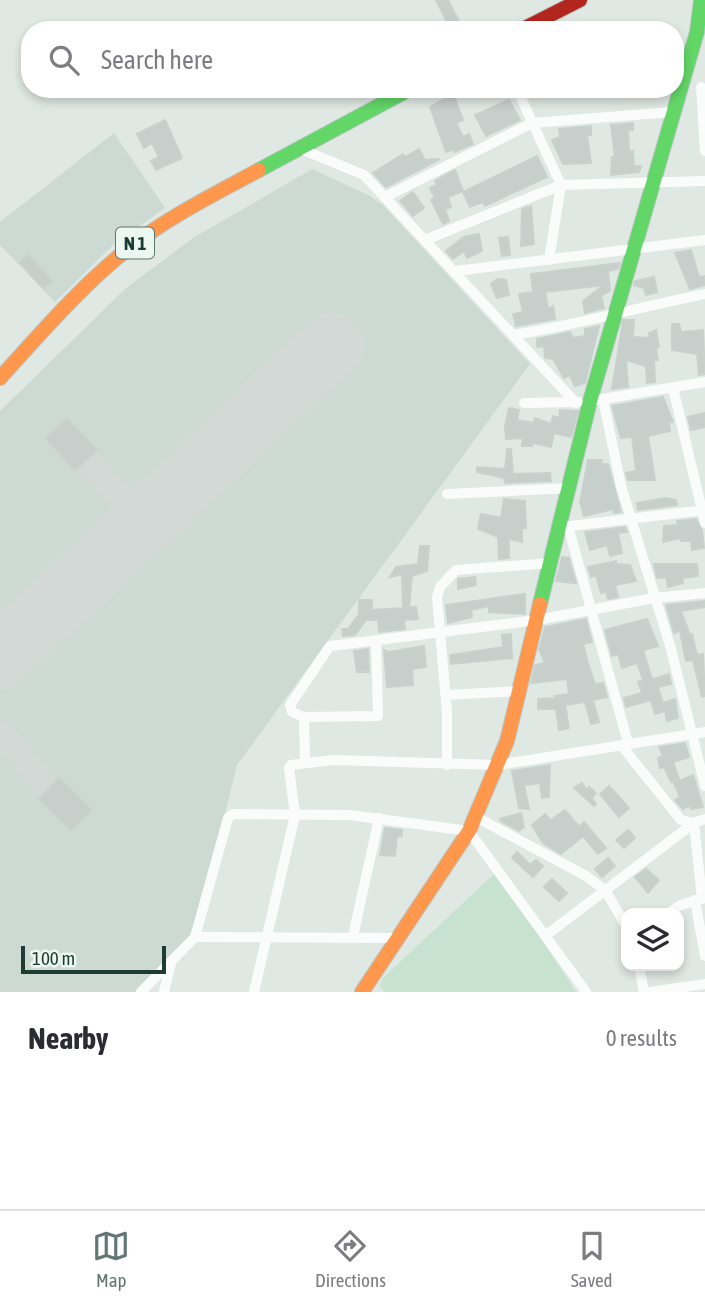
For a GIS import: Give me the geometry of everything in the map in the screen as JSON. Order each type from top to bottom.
[{"type":"main road","points":[[539,21],[580,0]]},
{"type":"main road","points":[[684,73],[697,32],[701,0]]},
{"type":"main road","name":"N 1","points":[[0,378],[75,296],[130,247],[196,204],[394,98]]},
{"type":"main road","points":[[367,990],[397,938],[469,831],[498,765],[551,563],[564,526],[590,401],[618,312],[676,98]]},
{"type":"street","points":[[684,89],[703,87],[705,151]]},
{"type":"street","points":[[521,98],[561,185],[549,260]]},
{"type":"street","points":[[385,197],[532,123],[672,112]]},
{"type":"street","points":[[301,149],[364,175],[514,335],[590,401],[631,519],[693,734],[705,786]]},
{"type":"street","points":[[425,240],[561,185],[705,181]]},
{"type":"street","points":[[456,271],[705,240]]},
{"type":"street","points":[[514,335],[599,320],[618,312],[705,294]]},
{"type":"street","points":[[524,403],[590,401],[705,382]]},
{"type":"street","points":[[673,388],[705,523]]},
{"type":"street","points":[[447,494],[570,488]]},
{"type":"street","points":[[694,823],[681,820],[624,744],[591,611],[564,526],[703,510]]},
{"type":"street","points":[[447,765],[446,695],[438,592],[451,572],[551,563]]},
{"type":"street","points":[[376,642],[377,716],[304,717],[292,712],[290,705],[326,648],[537,620],[654,598],[705,593]]},
{"type":"street","points":[[446,695],[519,691]]},
{"type":"street","points":[[304,717],[305,762]]},
{"type":"street","points":[[254,992],[295,815],[289,768],[305,762],[352,760],[498,765],[705,732]]},
{"type":"street","points":[[141,992],[195,937],[230,814],[379,818],[469,831],[586,992]]},
{"type":"street","points":[[476,817],[586,876],[605,890],[621,917]]},
{"type":"street","points":[[353,936],[379,818]]},
{"type":"street","points":[[545,936],[694,823],[705,819]]},
{"type":"street","points":[[694,823],[705,956]]},
{"type":"street","points":[[680,908],[701,899]]},
{"type":"street","points":[[195,937],[268,935],[397,938]]},
{"type":"street","points":[[164,992],[171,963]]},
{"type":"street","points":[[640,971],[644,992]]},
{"type":"street","points":[[650,992],[705,984]]},
{"type":"shaded area","points":[[114,133],[165,208],[113,245],[55,302],[0,245],[0,222]]},
{"type":"shaded area","points":[[312,169],[370,196],[384,206],[530,364],[237,765],[195,932],[139,992],[0,992],[0,411],[126,288],[193,238]]},
{"type":"green space","points":[[497,871],[576,992],[385,992],[380,987],[382,979]]},
{"type":"building","points":[[436,0],[448,0],[459,21],[446,21]]},
{"type":"building","points":[[446,98],[455,98],[463,120],[456,123],[463,137],[469,134],[473,144],[454,152],[453,149],[446,152],[430,107]]},
{"type":"building","points":[[509,100],[520,120],[486,136],[475,115]]},
{"type":"building","points":[[165,120],[182,158],[156,170],[151,161],[159,157],[152,143],[144,148],[137,134]]},
{"type":"building","points":[[633,123],[633,130],[628,130],[629,152],[633,151],[634,166],[641,166],[639,172],[611,175],[612,157],[615,157],[611,125]]},
{"type":"building","points":[[591,126],[591,135],[587,135],[591,163],[563,164],[552,140],[560,137],[559,129]]},
{"type":"building","points":[[419,149],[425,160],[440,159],[386,187],[373,173],[403,154],[405,157]]},
{"type":"building","points":[[537,156],[547,177],[485,206],[483,202],[470,207],[463,192]]},
{"type":"building","points":[[455,170],[463,191],[448,197],[451,207],[445,209],[449,221],[443,224],[431,200],[435,198],[430,188],[437,185],[435,181]]},
{"type":"building","points":[[413,192],[424,208],[413,216],[400,201]]},
{"type":"building","points":[[531,206],[534,244],[521,246],[522,209]]},
{"type":"building","points":[[479,234],[482,251],[467,258],[464,251],[453,259],[446,251],[464,237]]},
{"type":"building","points":[[508,237],[510,255],[502,256],[499,238]]},
{"type":"building","points":[[691,250],[699,277],[705,276],[705,285],[690,289],[675,253]]},
{"type":"building","points":[[28,255],[52,281],[43,288],[20,263]]},
{"type":"building","points":[[620,263],[618,269],[608,271],[610,291],[601,296],[604,308],[585,313],[583,301],[604,285],[545,292],[548,309],[553,306],[555,319],[516,326],[513,314],[523,312],[519,294],[533,292],[531,274]]},
{"type":"building","points":[[654,277],[657,292],[646,295],[644,288],[634,285],[635,281]]},
{"type":"building","points":[[497,279],[506,280],[509,295],[497,298],[491,284]]},
{"type":"building","points":[[623,320],[634,320],[633,337],[650,338],[649,333],[656,330],[659,347],[656,348],[658,360],[654,361],[655,382],[647,383],[646,366],[626,360],[628,387],[612,389]]},
{"type":"building","points":[[672,324],[679,324],[681,332],[703,330],[705,374],[699,375],[697,354],[672,350]]},
{"type":"building","points":[[599,326],[585,383],[575,386],[570,375],[564,378],[553,359],[545,358],[544,346],[537,347],[537,339],[570,332],[573,338],[585,336],[585,329]]},
{"type":"building","points":[[663,397],[673,422],[669,422],[670,431],[648,436],[655,480],[628,480],[626,473],[636,471],[632,437],[621,438],[612,406]]},
{"type":"building","points":[[509,408],[519,410],[517,420],[534,423],[535,418],[551,424],[553,416],[559,418],[560,410],[578,411],[571,437],[554,433],[551,447],[533,443],[532,446],[522,446],[523,438],[506,439],[505,426]]},
{"type":"building","points":[[704,413],[705,427],[691,430],[688,417]]},
{"type":"building","points":[[67,419],[97,450],[75,470],[46,438]]},
{"type":"building","points":[[507,449],[511,449],[513,474],[550,473],[551,481],[505,483],[504,478],[477,472],[477,467],[505,469]]},
{"type":"building","points":[[588,460],[602,460],[601,464],[608,464],[621,512],[614,513],[613,509],[584,516],[580,502]]},
{"type":"building","points":[[665,498],[676,500],[677,505],[638,510],[637,503]]},
{"type":"building","points":[[504,499],[525,501],[526,528],[522,528],[522,542],[509,539],[509,558],[499,559],[498,537],[478,529],[481,514],[501,518]]},
{"type":"building","points":[[696,519],[702,530],[704,548],[692,550],[691,541],[681,541],[680,538],[663,542],[664,526],[678,525],[677,521]]},
{"type":"building","points":[[625,527],[627,532],[618,533],[622,553],[610,556],[607,545],[590,550],[585,532]]},
{"type":"building","points":[[420,546],[429,546],[427,571],[412,576],[409,607],[416,607],[418,619],[404,620],[405,629],[379,632],[378,620],[366,620],[355,635],[343,636],[342,629],[348,629],[359,614],[359,600],[372,600],[372,610],[403,608],[402,574],[390,577],[396,567],[418,564]]},
{"type":"building","points":[[562,557],[569,558],[576,583],[556,581]]},
{"type":"building","points":[[616,561],[616,564],[630,565],[636,581],[615,585],[618,597],[608,599],[606,592],[601,593],[596,575],[591,577],[588,567]]},
{"type":"building","points":[[654,564],[697,564],[698,576],[682,578],[683,583],[668,587],[666,577],[657,578]]},
{"type":"building","points":[[475,577],[476,585],[458,589],[458,579]]},
{"type":"building","points":[[525,594],[525,614],[489,612],[489,606],[471,610],[472,617],[448,623],[446,605]]},
{"type":"building","points":[[705,601],[705,607],[681,611],[690,635],[692,634],[697,655],[703,654],[705,696],[702,697],[693,660],[686,661],[680,631],[674,633],[666,605]]},
{"type":"building","points":[[586,619],[592,642],[583,644],[588,663],[595,684],[603,683],[607,697],[593,700],[599,722],[591,724],[585,702],[565,705],[569,728],[559,730],[556,709],[538,709],[538,699],[569,694],[567,679],[531,683],[535,665],[545,663],[539,649],[545,627]]},
{"type":"building","points":[[647,619],[658,646],[643,650],[651,676],[653,679],[669,674],[671,684],[658,687],[663,703],[675,699],[678,718],[667,721],[665,711],[655,714],[651,700],[626,707],[624,698],[642,693],[638,682],[643,680],[637,663],[622,668],[618,654],[612,656],[605,630]]},
{"type":"building","points":[[511,634],[512,658],[451,664],[450,655],[503,647],[502,635]]},
{"type":"building","points":[[424,646],[426,667],[412,669],[413,685],[387,687],[384,650],[389,652]]},
{"type":"building","points":[[368,649],[369,672],[357,672],[354,651]]},
{"type":"building","points":[[685,743],[689,757],[673,762],[679,779],[671,782],[664,767],[660,768],[658,758],[663,756],[659,747]]},
{"type":"building","points":[[550,765],[549,797],[542,798],[540,783],[524,785],[529,809],[519,808],[512,771]]},
{"type":"building","points":[[693,775],[703,807],[691,809],[691,805],[683,809],[675,800],[680,797],[674,783]]},
{"type":"building","points":[[59,778],[91,810],[71,830],[39,799]]},
{"type":"building","points":[[582,783],[587,790],[589,787],[596,793],[592,798],[596,804],[594,806],[574,788]]},
{"type":"building","points":[[609,786],[629,808],[619,817],[600,794]]},
{"type":"building","points":[[565,810],[579,827],[584,822],[606,848],[598,854],[583,836],[561,854],[543,843],[532,825],[545,814],[551,820]]},
{"type":"building","points":[[521,813],[524,827],[519,831],[500,819]]},
{"type":"building","points":[[385,828],[402,830],[402,836],[397,836],[395,856],[380,855]]},
{"type":"building","points":[[628,830],[635,838],[624,848],[616,840]]},
{"type":"building","points":[[517,852],[530,865],[536,860],[543,866],[533,877],[512,858]]},
{"type":"building","points":[[608,858],[615,866],[602,877],[595,869]]},
{"type":"building","points":[[646,869],[659,880],[648,893],[635,877]]},
{"type":"building","points":[[552,879],[567,893],[559,901],[544,887]]},
{"type":"taxiway","points":[[86,460],[143,522]]},
{"type":"taxiway","points":[[0,733],[50,788]]},
{"type":"runway","points":[[0,657],[332,345]]},
{"type":"traffic: fast","points":[[684,77],[697,32],[701,0]]},
{"type":"traffic: fast","points":[[259,170],[393,98]]},
{"type":"traffic: fast","points":[[540,604],[590,401],[678,98]]},
{"type":"traffic: slow","points":[[0,378],[78,294],[129,248],[176,216],[259,170]]},
{"type":"traffic: slow","points":[[362,992],[469,831],[507,741],[540,604]]},
{"type":"traffic: jam","points":[[539,21],[580,0]]}]
